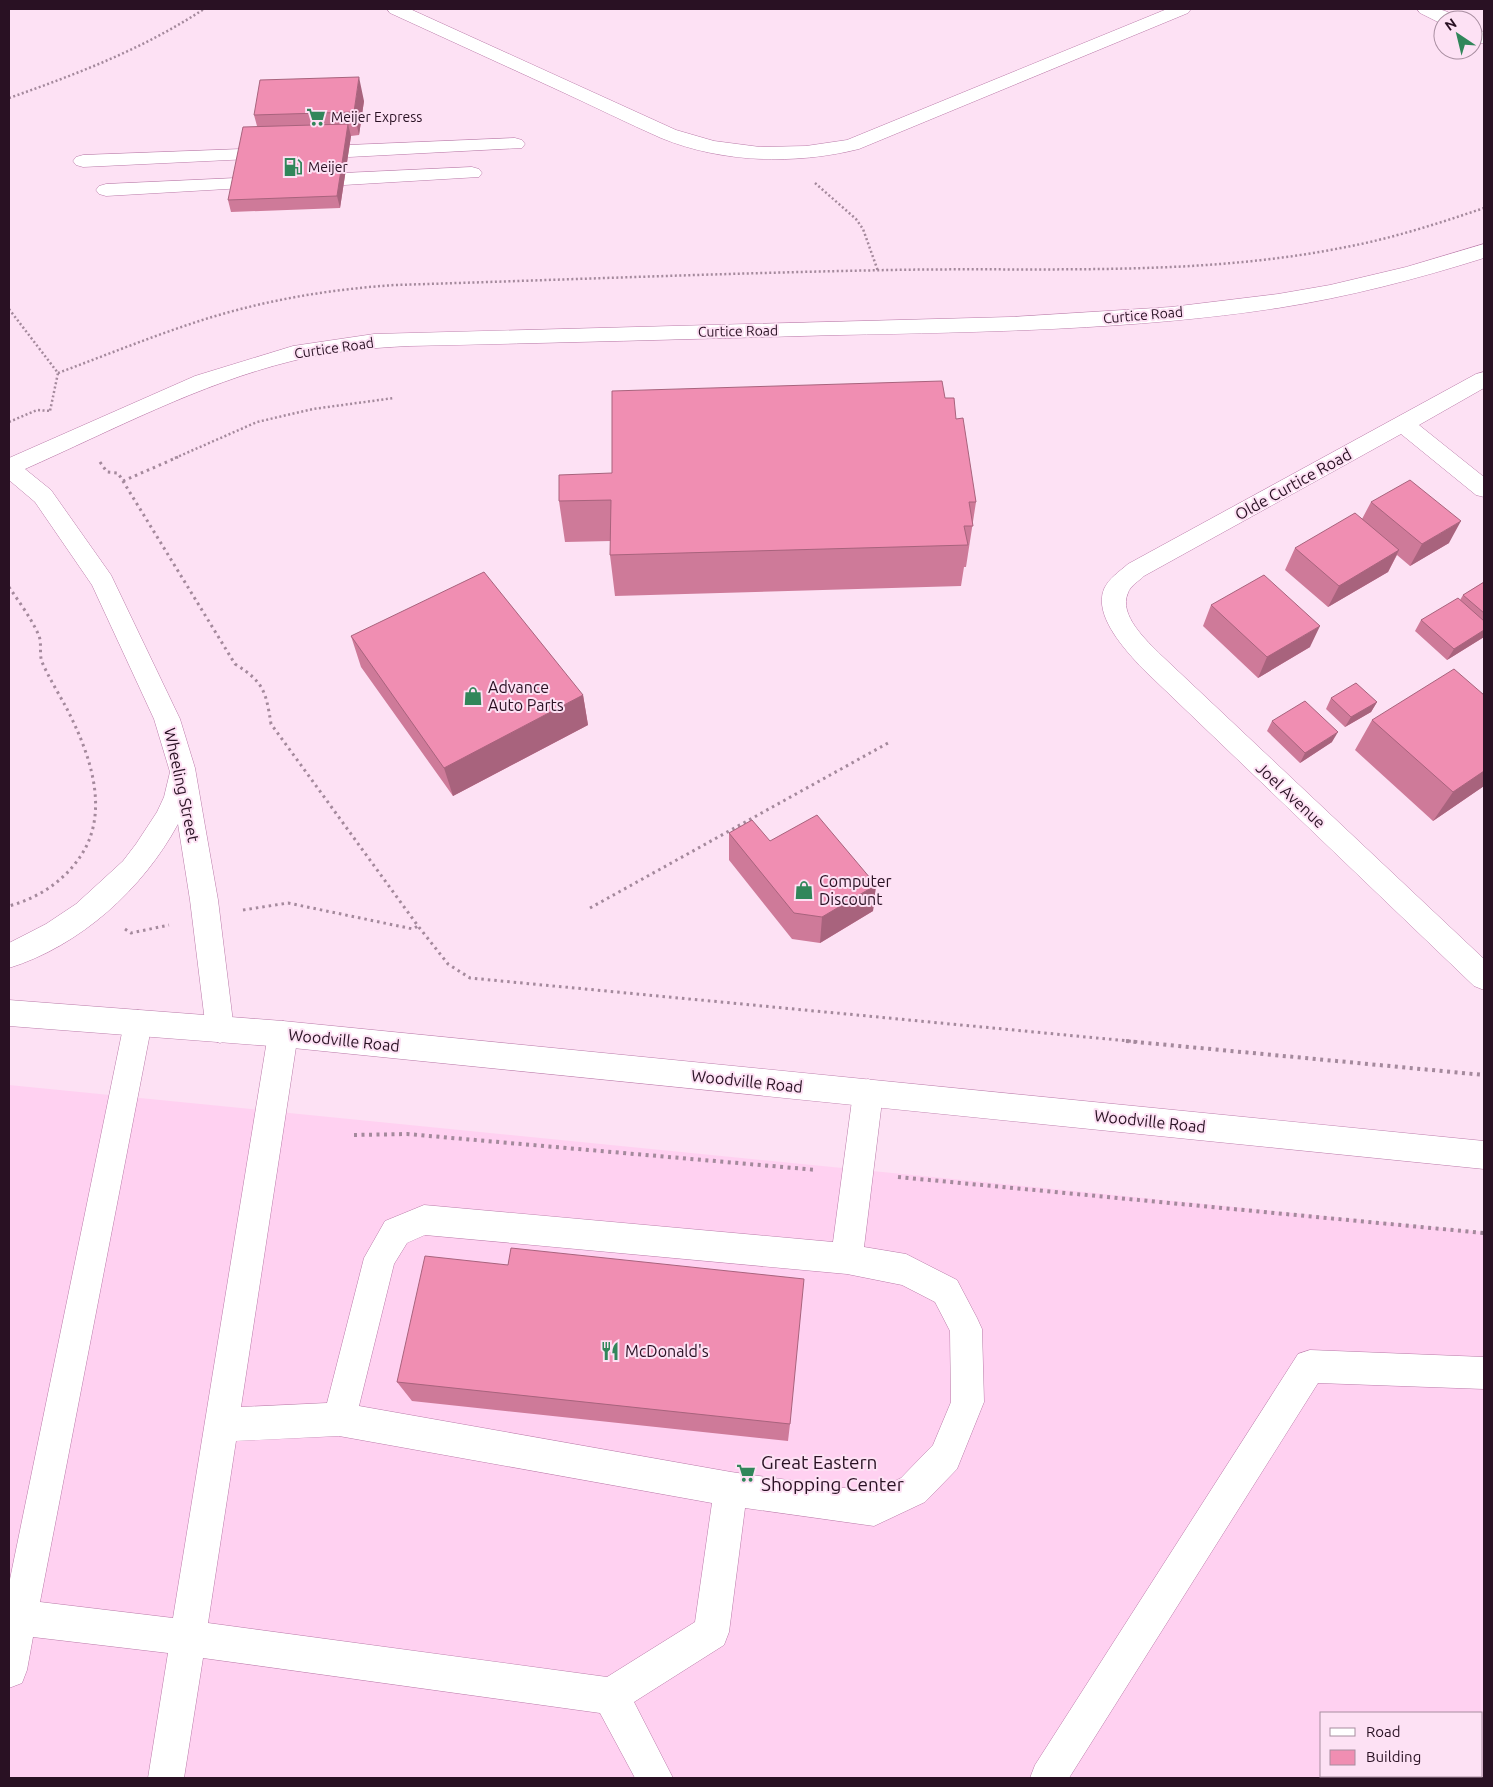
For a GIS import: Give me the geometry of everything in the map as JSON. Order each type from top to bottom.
[{"type":"street","points":[[396,9],[676,137],[710,148],[757,153],[813,151],[852,145],[1182,9]]},
{"type":"street","points":[[349,151],[515,144]]},
{"type":"street","points":[[83,161],[243,155]]},
{"type":"street","points":[[344,179],[472,174]]},
{"type":"street","points":[[106,190],[237,184]]},
{"type":"street","name":"Curtice Road","points":[[9,468],[203,381],[293,353],[333,346],[409,339],[939,326],[1064,321],[1165,314],[1242,306],[1332,291],[1405,274],[1484,251]]},
{"type":"street","name":"Olde Curtice Road","points":[[1114,601],[1116,590],[1136,570],[1484,379]]},
{"type":"street","points":[[1403,424],[1484,489]]},
{"type":"street","name":"Wheeling Street","points":[[9,468],[43,496],[102,581],[136,655],[158,696],[176,742],[204,900],[220,1030]]},
{"type":"street","name":"Joel Avenue","points":[[1114,601],[1123,627],[1136,644],[1170,680],[1484,977]]},
{"type":"street","points":[[9,956],[44,940],[72,923],[95,905],[137,863],[164,823],[177,799],[182,768]]},
{"type":"street","name":"Woodville Road","points":[[9,1013],[283,1034],[1484,1155]]},
{"type":"street","points":[[9,1670],[14,1617],[138,1023]]},
{"type":"street","points":[[166,1778],[283,1034]]},
{"type":"street","points":[[846,1258],[859,1174],[868,1093]]},
{"type":"street","points":[[221,1425],[339,1419],[731,1489],[874,1509],[913,1490],[945,1457],[968,1402],[966,1329],[946,1291],[906,1270],[846,1258],[424,1220],[396,1232],[380,1258],[339,1419]]},
{"type":"street","points":[[1048,1778],[1310,1366],[1484,1373]]},
{"type":"street","points":[[14,1617],[188,1638],[611,1696],[711,1632],[731,1489]]},
{"type":"street","points":[[611,1696],[656,1778]]},
{"type":"path","points":[[9,98],[69,77],[130,52],[164,35],[204,9]]},
{"type":"path","points":[[815,182],[856,219],[863,229],[878,271]]},
{"type":"path","points":[[58,374],[156,336],[224,314],[291,297],[348,288],[878,271],[1246,262],[1361,246],[1426,229],[1484,208]]},
{"type":"path","points":[[9,309],[58,374],[50,411]]},
{"type":"path","points":[[123,481],[257,422],[322,407],[394,398]]},
{"type":"path","points":[[9,422],[37,410],[65,411],[107,472],[118,473],[235,664],[253,675],[267,697],[271,724],[418,926],[448,964],[470,978],[1484,1075]]},
{"type":"path","points":[[9,586],[40,637],[42,662],[76,726],[94,776],[97,799],[88,844],[75,865],[60,881],[38,895],[9,906]]},
{"type":"path","points":[[590,908],[888,743]]},
{"type":"path","points":[[354,1135],[417,1135],[859,1174],[1484,1233]]},
{"type":"shaded area","name":"Great Eastern Shopping Center","points":[[9,1085],[1484,1232],[1484,1778],[9,1778]]},
{"type":"building","points":[[359,77],[354,112],[254,115],[260,80]]},
{"type":"building","name":"Meijer","points":[[348,124],[337,196],[228,200],[243,127]]},
{"type":"building","points":[[942,381],[945,398],[954,398],[956,419],[963,418],[976,502],[969,502],[973,526],[964,526],[968,545],[610,555],[611,500],[559,501],[559,475],[612,473],[612,391]]},
{"type":"building","points":[[1410,480],[1461,521],[1422,544],[1371,502]]},
{"type":"building","points":[[1355,513],[1399,550],[1339,586],[1295,548]]},
{"type":"building","name":"Advance Auto Parts","points":[[484,572],[583,695],[444,768],[351,636]]},
{"type":"building","points":[[1264,575],[1320,626],[1267,657],[1211,605]]},
{"type":"building","points":[[1484,582],[1484,613],[1463,595]]},
{"type":"building","points":[[1458,598],[1484,621],[1484,630],[1454,649],[1421,620]]},
{"type":"building","points":[[1454,669],[1484,695],[1484,771],[1453,792],[1372,720]]},
{"type":"building","points":[[1356,683],[1377,702],[1351,717],[1331,698]]},
{"type":"building","points":[[1305,701],[1338,732],[1305,753],[1272,721]]},
{"type":"building","points":[[817,815],[876,885],[822,917],[794,913],[729,833],[752,820],[770,841]]},
{"type":"building","name":"McDonald's","points":[[511,1248],[804,1279],[790,1424],[397,1382],[425,1256],[508,1265]]},
{"type":"place","name":"Meijer Express","points":[[316,117]]},
{"type":"place","name":"Meijer","points":[[293,167]]},
{"type":"place","name":"Advance Auto Parts","points":[[473,696]]},
{"type":"place","name":"Computer Discount","points":[[804,890]]},
{"type":"place","name":"McDonald's","points":[[610,1351]]},
{"type":"place","name":"Great Eastern Shopping Center","points":[[746,1473]]}]
